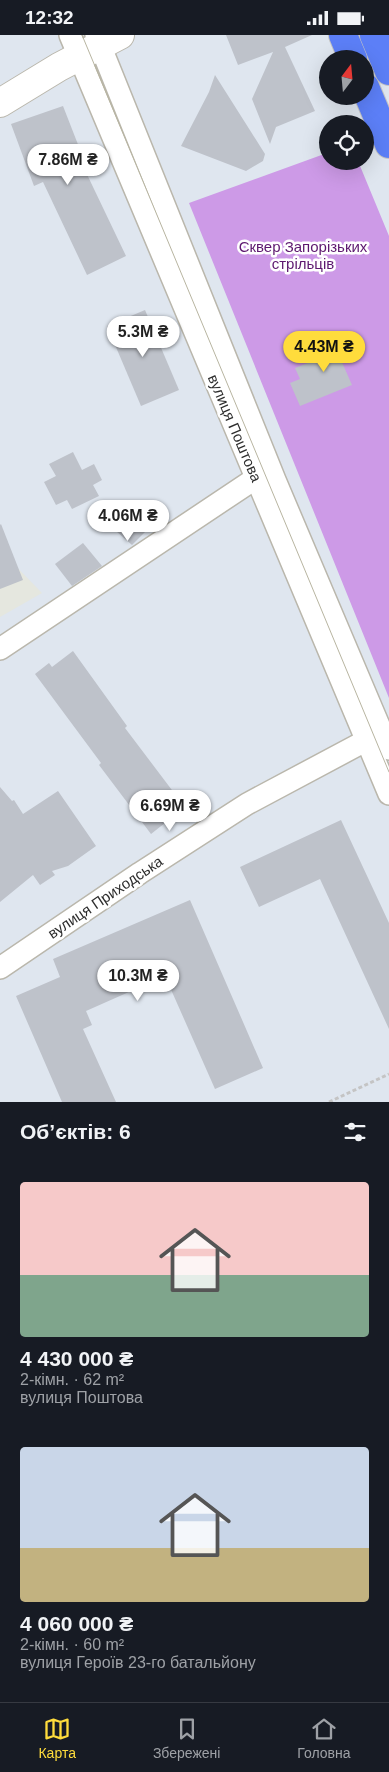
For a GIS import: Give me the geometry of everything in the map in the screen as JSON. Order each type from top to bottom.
[{"type":"main road","points":[[343,35],[349,50]]},
{"type":"main road","points":[[374,35],[389,71]]},
{"type":"main road","points":[[373,105],[389,144]]},
{"type":"street","points":[[0,103],[93,41]]},
{"type":"street","name":"вулиця Поштова","points":[[93,41],[389,794]]},
{"type":"street","points":[[0,649],[266,479]]},
{"type":"street","name":"вулиця Поштова","points":[[266,479],[389,749]]},
{"type":"street","name":"вулиця Приходська","points":[[0,968],[140,873],[247,804],[367,740]]},
{"type":"path","points":[[329,1102],[389,1074]]},
{"type":"shaded area","points":[[0,550],[42,593],[0,617]]},
{"type":"green space","name":"Сквер Запорізьких стрільців","points":[[319,156],[319,170],[362,170],[389,236],[389,698],[189,203]]},
{"type":"building","points":[[226,35],[312,35],[285,47],[315,111],[276,127],[270,144],[252,99],[273,52],[238,65]]},
{"type":"building","points":[[215,75],[265,154],[263,161],[246,171],[181,146],[209,92]]},
{"type":"building","points":[[63,106],[86,165],[83,166],[126,256],[87,275],[43,182],[34,186],[11,124]]},
{"type":"building","points":[[145,310],[179,390],[141,406],[107,326]]},
{"type":"building","points":[[347,332],[356,354],[341,360],[352,385],[300,406],[290,383],[300,379],[295,368],[333,353],[328,340]]},
{"type":"building","points":[[73,452],[82,470],[94,464],[102,480],[93,485],[99,496],[72,509],[67,500],[56,505],[44,482],[56,476],[49,464]]},
{"type":"building","points":[[134,511],[151,526],[132,545],[116,531]]},
{"type":"building","points":[[0,525],[23,580],[0,589]]},
{"type":"building","points":[[83,543],[102,566],[72,586],[55,564]]},
{"type":"building","points":[[73,651],[127,726],[125,728],[187,810],[172,821],[170,819],[151,834],[99,765],[101,763],[35,674],[49,663],[52,667]]},
{"type":"building","points":[[0,787],[12,801],[14,800],[23,814],[58,791],[96,846],[68,866],[52,871],[55,875],[40,885],[33,875],[0,902]]},
{"type":"building","points":[[341,820],[389,923],[389,1029],[320,879],[259,907],[240,867]]},
{"type":"building","points":[[190,900],[263,1068],[215,1089],[165,976],[86,1011],[92,1025],[83,1029],[116,1102],[62,1102],[16,996],[60,977],[53,959]]},
{"type":"tram line","points":[[82,35],[389,772]]}]
